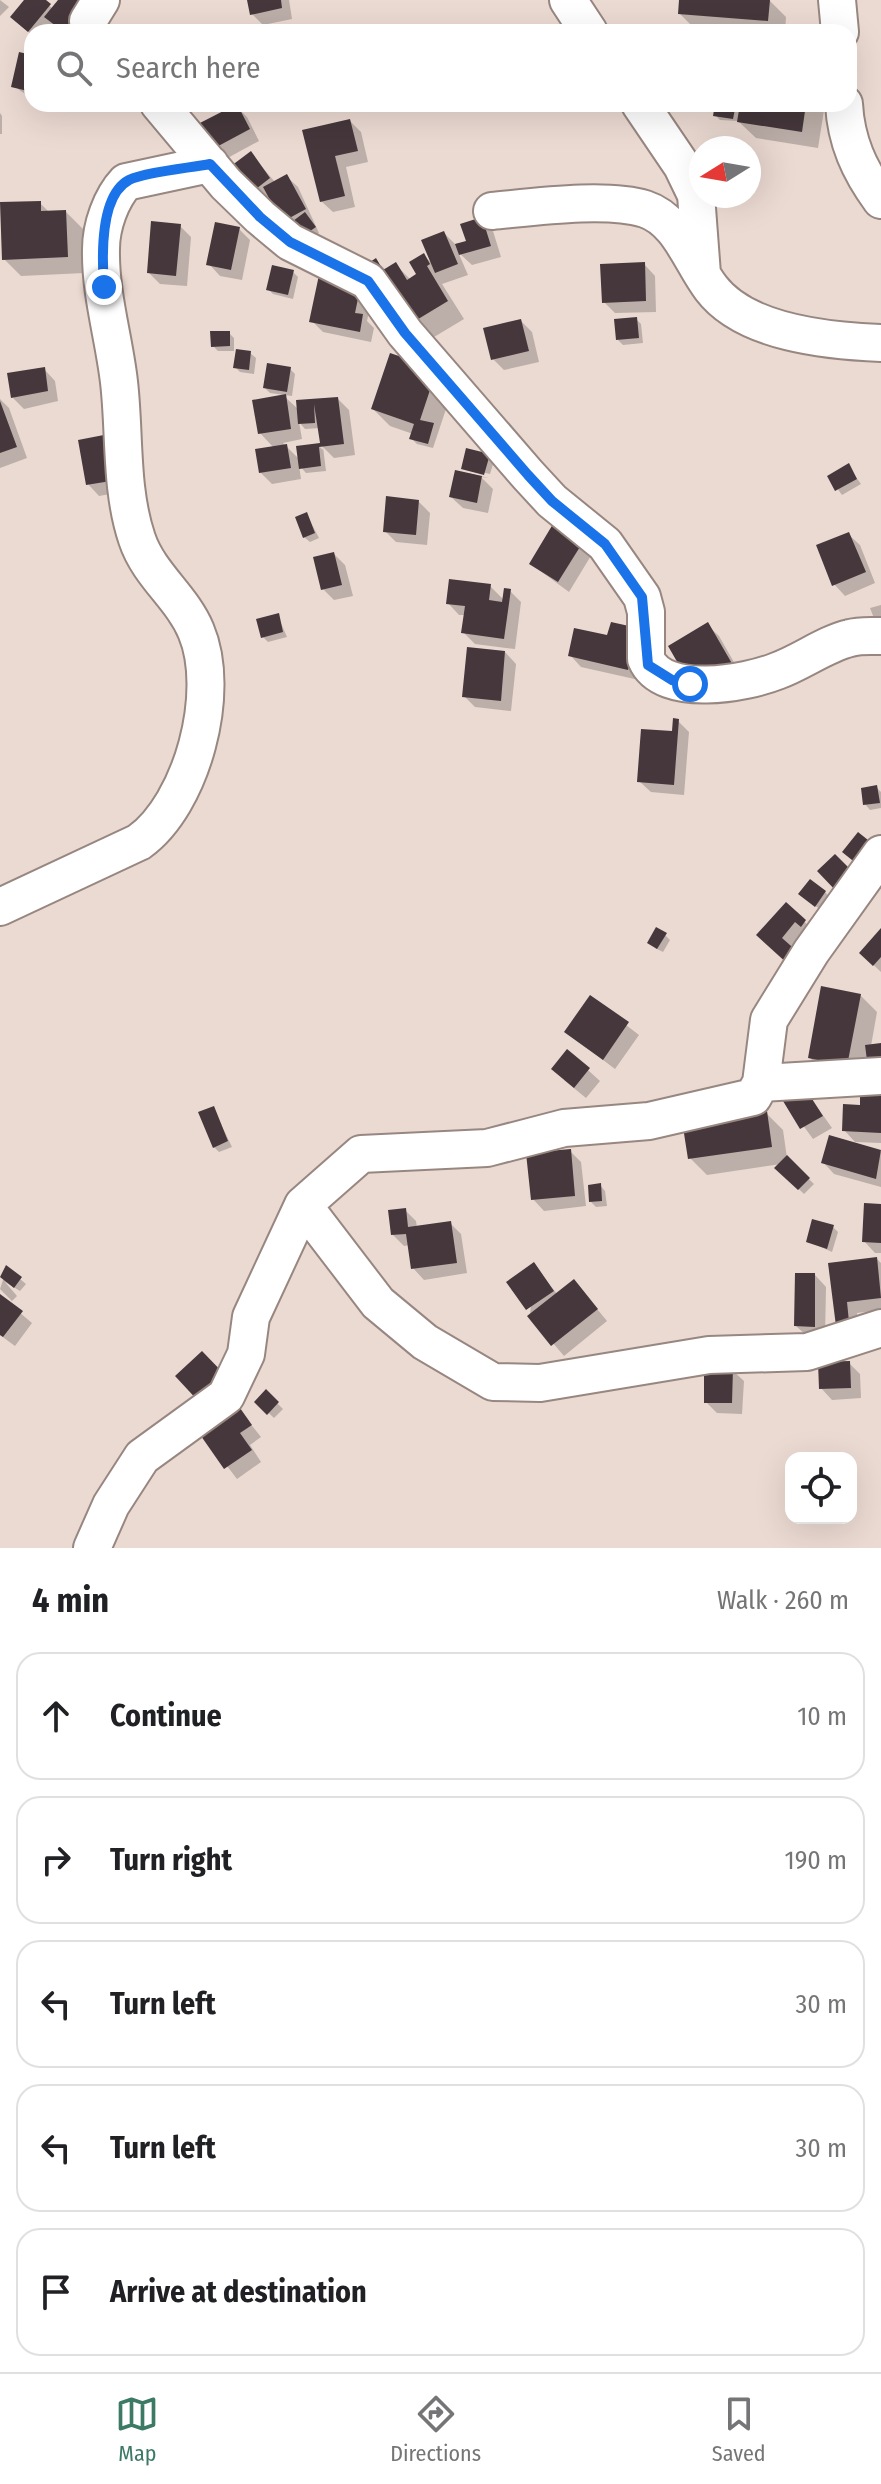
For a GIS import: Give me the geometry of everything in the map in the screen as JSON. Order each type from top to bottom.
[{"type":"street","points":[[89,24],[101,0]]},
{"type":"street","points":[[568,0],[584,24]]},
{"type":"street","points":[[837,0],[839,24]]},
{"type":"street","points":[[166,112],[260,217],[290,242],[368,281],[405,333],[528,475],[552,501],[605,544],[642,597],[646,612],[646,659],[659,673],[690,684],[738,682],[780,670],[849,638],[881,636]]},
{"type":"street","points":[[645,112],[682,166],[696,195],[702,276]]},
{"type":"street","points":[[845,112],[849,141],[857,162],[881,200]]},
{"type":"street","points":[[0,907],[139,842],[153,832],[187,776],[204,717],[204,666],[196,631],[151,570],[137,539],[128,498],[119,381],[101,247],[112,203],[126,182],[210,164]]},
{"type":"street","points":[[492,211],[562,205],[629,206],[648,210],[666,222],[702,276],[727,304],[777,327],[819,339],[881,343]]},
{"type":"street","points":[[92,1548],[111,1505],[142,1457],[226,1396],[246,1354],[251,1317],[303,1205],[361,1154],[487,1148],[564,1128],[649,1121],[745,1101],[758,1092],[761,1083],[769,1020],[811,952],[881,854]]},
{"type":"street","points":[[761,1083],[881,1076]]},
{"type":"street","points":[[303,1205],[378,1303],[425,1342],[493,1382],[540,1383],[709,1355],[824,1350],[881,1328]]},
{"type":"building","points":[[24,0],[46,0],[51,4],[35,24],[24,24],[24,29],[10,17]]},
{"type":"building","points":[[58,0],[80,0],[85,4],[70,24],[53,24],[44,17]]},
{"type":"building","points":[[247,0],[281,0],[282,8],[250,15]]},
{"type":"building","points":[[679,0],[770,0],[768,21],[678,14]]},
{"type":"building","points":[[19,52],[24,53],[24,90],[11,87]]},
{"type":"building","points":[[221,112],[241,112],[250,129],[209,151],[196,125]]},
{"type":"building","points":[[714,112],[734,112],[733,119],[713,116]]},
{"type":"building","points":[[739,112],[805,112],[802,132],[737,122]]},
{"type":"building","points":[[350,119],[358,151],[335,156],[345,196],[320,202],[302,130]]},
{"type":"building","points":[[251,151],[270,178],[247,196],[227,169]]},
{"type":"building","points":[[287,174],[306,209],[282,222],[263,187]]},
{"type":"building","points":[[41,201],[41,211],[66,210],[68,257],[2,260],[0,202]]},
{"type":"building","points":[[305,212],[316,227],[303,236],[293,221]]},
{"type":"building","points":[[482,217],[491,246],[459,255],[455,244],[466,241],[460,224]]},
{"type":"building","points":[[151,221],[181,224],[176,276],[147,273]]},
{"type":"building","points":[[215,222],[240,227],[231,270],[206,265]]},
{"type":"building","points":[[444,231],[458,264],[435,273],[421,240]]},
{"type":"building","points":[[424,253],[430,264],[427,266],[448,301],[405,327],[367,264],[376,258],[383,270],[396,262],[407,280],[416,274],[409,262]]},
{"type":"building","points":[[645,262],[646,301],[602,303],[600,264]]},
{"type":"building","points":[[272,265],[294,270],[288,295],[266,290]]},
{"type":"building","points":[[319,275],[361,284],[355,313],[363,314],[360,332],[309,322]]},
{"type":"building","points":[[637,317],[639,338],[616,340],[614,319]]},
{"type":"building","points":[[521,319],[529,351],[491,360],[483,328]]},
{"type":"building","points":[[210,331],[230,331],[230,346],[211,347]]},
{"type":"building","points":[[236,349],[251,351],[249,370],[233,368]]},
{"type":"building","points":[[390,353],[437,369],[420,420],[434,423],[428,444],[409,439],[414,424],[371,409]]},
{"type":"building","points":[[267,363],[291,367],[287,392],[263,388]]},
{"type":"building","points":[[45,367],[48,391],[11,398],[7,373]]},
{"type":"building","points":[[286,394],[291,429],[258,434],[252,400]]},
{"type":"building","points":[[338,397],[344,444],[319,447],[321,466],[299,469],[296,446],[320,443],[314,404],[315,423],[298,424],[296,400]]},
{"type":"building","points":[[0,401],[17,447],[0,453]]},
{"type":"building","points":[[109,434],[117,480],[86,485],[78,440]]},
{"type":"building","points":[[287,444],[291,468],[259,473],[255,449]]},
{"type":"building","points":[[466,448],[490,454],[484,475],[461,469]]},
{"type":"building","points":[[849,463],[857,479],[835,491],[827,476]]},
{"type":"building","points":[[455,470],[482,476],[477,503],[449,497]]},
{"type":"building","points":[[386,496],[419,500],[416,535],[383,532]]},
{"type":"building","points":[[307,512],[315,533],[303,538],[295,517]]},
{"type":"building","points":[[553,524],[583,542],[558,582],[529,564]]},
{"type":"building","points":[[849,532],[866,572],[832,586],[816,545]]},
{"type":"building","points":[[334,552],[342,585],[321,590],[313,557]]},
{"type":"building","points":[[449,579],[491,584],[489,600],[502,602],[504,588],[511,589],[504,639],[461,633],[465,606],[446,604]]},
{"type":"building","points":[[279,613],[283,632],[261,638],[256,619]]},
{"type":"building","points":[[611,622],[638,628],[628,670],[568,656],[574,628],[607,635]]},
{"type":"building","points":[[708,622],[734,667],[717,677],[710,665],[687,679],[668,646]]},
{"type":"building","points":[[467,647],[505,651],[501,701],[462,697]]},
{"type":"building","points":[[673,718],[679,719],[674,785],[637,782],[641,729],[672,731]]},
{"type":"building","points":[[877,785],[880,803],[863,805],[861,788]]},
{"type":"building","points":[[858,832],[873,844],[857,864],[842,852]]},
{"type":"building","points":[[835,854],[856,875],[838,893],[817,871]]},
{"type":"building","points":[[810,879],[826,891],[815,907],[798,894]]},
{"type":"building","points":[[786,902],[806,920],[801,927],[795,922],[782,938],[799,953],[789,965],[756,935]]},
{"type":"building","points":[[656,927],[667,933],[657,949],[647,943]]},
{"type":"building","points":[[881,928],[881,957],[873,966],[859,953]]},
{"type":"building","points":[[821,986],[861,994],[847,1066],[808,1058]]},
{"type":"building","points":[[590,995],[629,1022],[603,1060],[564,1032]]},
{"type":"building","points":[[881,1043],[881,1066],[868,1068],[865,1045]]},
{"type":"building","points":[[567,1049],[590,1068],[574,1088],[551,1069]]},
{"type":"building","points":[[805,1088],[823,1116],[800,1129],[783,1101]]},
{"type":"building","points":[[860,1091],[881,1092],[881,1133],[842,1131],[843,1104],[860,1105]]},
{"type":"building","points":[[214,1106],[228,1141],[213,1148],[198,1112]]},
{"type":"building","points":[[767,1111],[772,1147],[688,1159],[683,1127]]},
{"type":"building","points":[[829,1135],[881,1150],[876,1179],[821,1163]]},
{"type":"building","points":[[571,1149],[575,1196],[531,1200],[526,1153]]},
{"type":"building","points":[[787,1155],[810,1178],[798,1190],[774,1168]]},
{"type":"building","points":[[601,1183],[602,1201],[589,1202],[588,1185]]},
{"type":"building","points":[[864,1203],[881,1204],[881,1243],[862,1242]]},
{"type":"building","points":[[406,1208],[408,1227],[451,1221],[457,1263],[411,1269],[406,1234],[391,1235],[388,1210]]},
{"type":"building","points":[[812,1219],[834,1225],[827,1249],[806,1242]]},
{"type":"building","points":[[877,1257],[881,1298],[847,1302],[850,1332],[837,1334],[828,1263]]},
{"type":"building","points":[[534,1262],[554,1291],[526,1310],[506,1282]]},
{"type":"building","points":[[6,1265],[22,1277],[14,1288],[0,1277]]},
{"type":"building","points":[[795,1273],[815,1273],[815,1327],[794,1326]]},
{"type":"building","points":[[574,1279],[598,1309],[551,1346],[527,1316]]},
{"type":"building","points":[[0,1294],[23,1311],[3,1337],[0,1335]]},
{"type":"building","points":[[202,1351],[228,1378],[201,1404],[175,1376]]},
{"type":"building","points":[[850,1361],[851,1388],[819,1389],[818,1362]]},
{"type":"building","points":[[704,1367],[733,1368],[732,1403],[704,1403]]},
{"type":"building","points":[[266,1389],[279,1402],[267,1415],[254,1402]]},
{"type":"building","points":[[240,1408],[252,1425],[240,1433],[252,1450],[224,1469],[201,1436]]},
{"type":"route","points":[[104,287],[101,247],[106,221],[118,190],[126,182],[140,176],[210,164],[226,184],[290,242],[368,281],[405,333],[452,383],[528,475],[552,501],[605,544],[642,597],[646,612],[648,665],[672,680],[690,684]]}]
